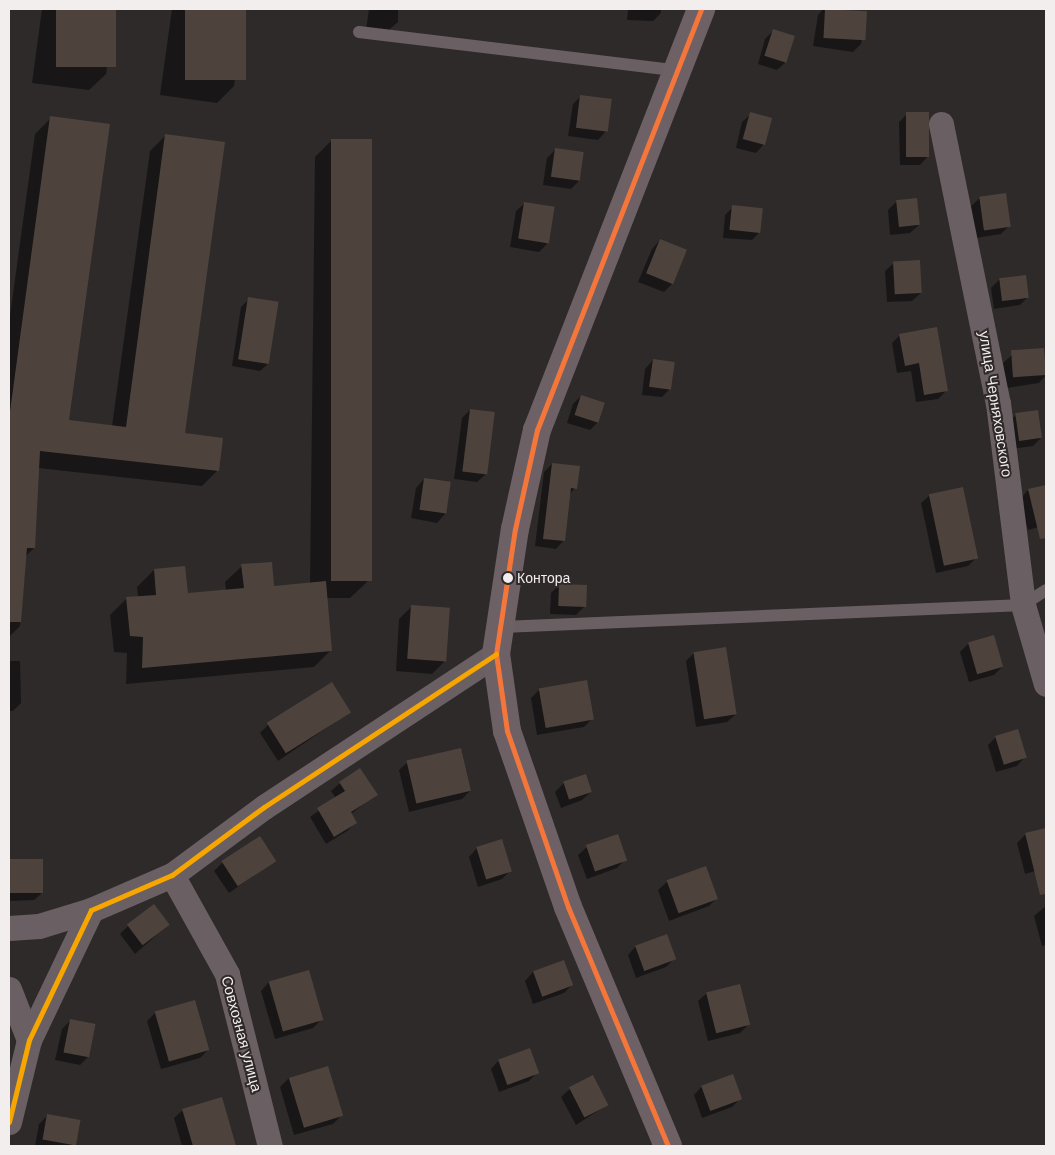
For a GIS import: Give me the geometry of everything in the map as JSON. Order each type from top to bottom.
[{"type":"main road","points":[[668,1146],[565,897],[507,731],[496,654],[515,529],[537,430],[679,71],[701,9]]},
{"type":"street","name":"улица Черняховского","points":[[941,124],[998,403],[1023,605],[1046,684]]},
{"type":"street","points":[[9,928],[39,926],[92,910],[172,875],[264,807],[496,654]]},
{"type":"street","name":"Совхозная улица","points":[[172,875],[227,974],[270,1146]]},
{"type":"street","points":[[9,1122],[29,1040],[92,910]]},
{"type":"street","points":[[9,989],[29,1040]]},
{"type":"lane","points":[[359,32],[679,71]]},
{"type":"lane","points":[[501,627],[1023,605],[1046,590]]},
{"type":"building","points":[[56,9],[116,9],[116,67],[56,67]]},
{"type":"building","points":[[185,9],[246,9],[246,80],[185,80]]},
{"type":"building","points":[[825,9],[867,11],[865,40],[823,38]]},
{"type":"building","points":[[773,29],[795,36],[786,63],[764,56]]},
{"type":"building","points":[[580,95],[612,99],[608,132],[576,128]]},
{"type":"building","points":[[750,112],[772,118],[765,145],[743,139]]},
{"type":"building","points":[[906,112],[929,112],[929,157],[906,157]]},
{"type":"building","points":[[50,116],[110,124],[69,420],[126,427],[165,134],[225,142],[185,433],[223,438],[219,471],[40,451],[35,548],[27,548],[21,622],[9,622],[9,419]]},
{"type":"building","points":[[331,139],[372,139],[372,581],[331,581]]},
{"type":"building","points":[[555,148],[584,152],[580,181],[551,177]]},
{"type":"building","points":[[1006,193],[1011,227],[984,230],[979,197]]},
{"type":"building","points":[[917,198],[920,225],[899,227],[896,200]]},
{"type":"building","points":[[524,202],[555,207],[549,243],[518,239]]},
{"type":"building","points":[[732,205],[763,208],[760,233],[729,230]]},
{"type":"building","points":[[660,239],[687,250],[673,284],[646,273]]},
{"type":"building","points":[[920,260],[922,293],[895,294],[893,261]]},
{"type":"building","points":[[1026,275],[1029,298],[1002,301],[999,278]]},
{"type":"building","points":[[248,297],[279,302],[269,364],[238,359]]},
{"type":"building","points":[[937,327],[948,391],[924,395],[919,363],[905,366],[899,334]]},
{"type":"building","points":[[1044,348],[1046,375],[1013,377],[1011,350]]},
{"type":"building","points":[[653,359],[675,362],[671,390],[649,387]]},
{"type":"building","points":[[581,395],[605,403],[598,423],[575,415]]},
{"type":"building","points":[[470,409],[495,412],[487,475],[462,472]]},
{"type":"building","points":[[1038,410],[1042,438],[1019,441],[1015,413]]},
{"type":"building","points":[[552,463],[580,466],[577,489],[571,488],[565,541],[543,539]]},
{"type":"building","points":[[424,478],[451,482],[446,513],[420,510]]},
{"type":"building","points":[[1046,485],[1046,538],[1040,539],[1028,489]]},
{"type":"building","points":[[963,487],[978,558],[944,566],[929,494]]},
{"type":"building","points":[[272,562],[274,586],[326,581],[332,651],[142,668],[143,637],[130,636],[126,597],[156,595],[154,569],[185,566],[188,593],[244,588],[241,564]]},
{"type":"building","points":[[559,584],[587,585],[586,607],[558,606]]},
{"type":"building","points":[[411,605],[450,608],[446,662],[407,659]]},
{"type":"building","points":[[994,635],[1003,667],[977,674],[968,642]]},
{"type":"building","points":[[726,647],[737,714],[704,719],[693,652]]},
{"type":"building","points":[[587,680],[594,719],[546,728],[539,689]]},
{"type":"building","points":[[332,682],[351,713],[286,753],[267,723]]},
{"type":"building","points":[[1018,729],[1027,758],[1004,765],[995,736]]},
{"type":"building","points":[[461,748],[471,791],[416,803],[406,761]]},
{"type":"building","points":[[360,768],[378,795],[351,812],[357,823],[334,837],[317,808],[345,791],[339,782]]},
{"type":"building","points":[[586,774],[592,792],[569,799],[563,781]]},
{"type":"building","points":[[1046,828],[1046,894],[1040,895],[1025,833]]},
{"type":"building","points":[[618,834],[627,860],[595,872],[586,845]]},
{"type":"building","points":[[260,836],[276,861],[238,886],[221,861]]},
{"type":"building","points":[[502,839],[512,872],[486,879],[476,847]]},
{"type":"building","points":[[9,859],[43,859],[43,893],[9,893]]},
{"type":"building","points":[[706,866],[718,899],[679,913],[667,880]]},
{"type":"building","points":[[154,904],[170,925],[142,945],[127,924]]},
{"type":"building","points":[[667,934],[676,959],[644,971],[635,946]]},
{"type":"building","points":[[564,960],[573,985],[542,997],[533,971]]},
{"type":"building","points":[[309,970],[323,1020],[283,1032],[269,982]]},
{"type":"building","points":[[740,984],[750,1025],[716,1033],[706,992]]},
{"type":"building","points":[[195,1000],[209,1050],[169,1062],[155,1012]]},
{"type":"building","points":[[70,1019],[96,1024],[89,1057],[64,1052]]},
{"type":"building","points":[[530,1048],[539,1073],[507,1085],[498,1060]]},
{"type":"building","points":[[328,1066],[343,1116],[304,1128],[289,1078]]},
{"type":"building","points":[[733,1074],[742,1099],[710,1111],[701,1086]]},
{"type":"building","points":[[593,1075],[608,1105],[584,1118],[569,1087]]},
{"type":"building","points":[[222,1097],[236,1146],[193,1146],[182,1109]]},
{"type":"building","points":[[47,1114],[80,1120],[76,1146],[42,1140]]},
{"type":"transit line","points":[[668,1146],[568,907],[507,731],[496,654],[515,529],[537,430],[701,9]]},
{"type":"transit line","points":[[9,1122],[29,1040],[91,910],[172,875],[264,807],[496,654]]},
{"type":"place","name":"Контора","points":[[508,578]]}]
